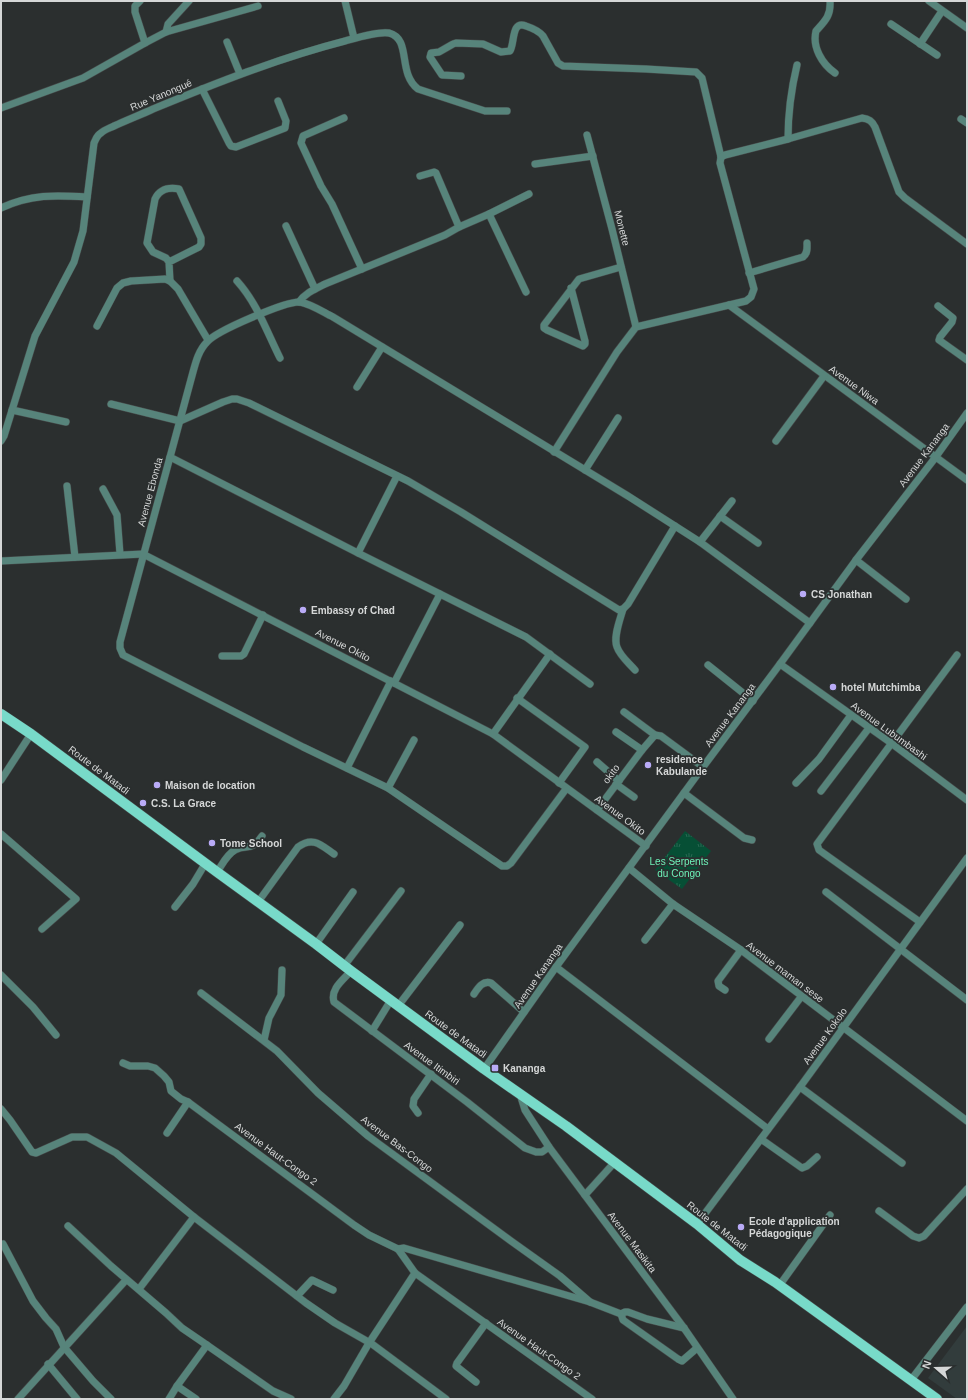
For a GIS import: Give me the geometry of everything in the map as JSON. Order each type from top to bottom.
[{"type":"main road","name":"Route de Matadi","points":[[1,714],[31,734],[484,1069],[566,1126],[697,1224],[740,1260],[779,1286],[937,1399]]},
{"type":"street","points":[[140,1],[135,6],[134,12],[145,43]]},
{"type":"street","points":[[166,32],[168,24],[189,1]]},
{"type":"street","points":[[345,1],[354,38]]},
{"type":"street","points":[[830,1],[828,14],[823,24],[816,31],[815,38],[821,59],[835,73]]},
{"type":"street","points":[[929,1],[967,28]]},
{"type":"street","points":[[1,108],[83,78],[166,32],[258,6]]},
{"type":"street","points":[[920,44],[942,11]]},
{"type":"street","points":[[461,76],[442,75],[430,57],[431,53],[439,52],[456,43],[483,44],[501,52],[510,51],[512,48],[516,27],[523,24],[544,36],[558,63],[563,66],[696,72],[702,78],[721,157],[720,162],[754,289],[751,297],[746,301],[636,327],[617,352],[554,452]]},
{"type":"street","points":[[891,24],[937,55]]},
{"type":"street","name":"Rue Yanongué","points":[[1,441],[4,436],[35,336],[74,262],[83,232],[86,197],[94,143],[100,133],[130,119],[240,74],[306,51],[354,38],[384,33],[396,36],[401,42],[405,70],[410,81],[418,89],[485,111],[507,110]]},
{"type":"street","points":[[227,42],[240,74]]},
{"type":"street","points":[[788,139],[788,117],[792,83],[797,65]]},
{"type":"street","points":[[202,89],[229,143],[231,146],[236,147],[285,128],[286,121],[278,101]]},
{"type":"street","points":[[344,118],[303,136],[301,143],[321,186],[332,204],[362,269]]},
{"type":"street","points":[[721,157],[862,118],[868,119],[875,127],[899,192],[904,198],[967,244]]},
{"type":"street","name":"Monette","points":[[587,135],[636,327]]},
{"type":"street","points":[[535,164],[593,156]]},
{"type":"street","points":[[420,176],[434,172],[436,173],[459,227]]},
{"type":"street","points":[[169,262],[202,244],[201,238],[179,188],[171,187],[158,193],[154,199],[147,243],[153,252],[166,258],[169,262],[170,281]]},
{"type":"street","points":[[298,302],[302,297],[315,289],[445,235],[528,194]]},
{"type":"street","points":[[1,208],[12,203],[34,197],[52,195],[86,197]]},
{"type":"street","points":[[490,214],[526,292]]},
{"type":"street","points":[[286,226],[315,289]]},
{"type":"street","points":[[750,273],[806,255],[807,243]]},
{"type":"street","points":[[571,288],[585,341],[583,346],[544,328],[545,322],[571,288],[579,279],[621,267]]},
{"type":"street","points":[[97,326],[117,288],[123,283],[131,281],[160,279],[170,281],[178,289],[208,340],[220,332],[285,305],[298,302],[316,308],[675,526],[700,542],[810,623]]},
{"type":"street","points":[[237,282],[246,292],[280,358]]},
{"type":"street","name":"Avenue Niwa","points":[[729,305],[935,458],[967,480]]},
{"type":"street","points":[[938,306],[952,317],[953,321],[940,337],[940,340],[967,360]]},
{"type":"street","name":"Avenue Ebonda","points":[[208,340],[197,357],[120,642],[121,652],[129,659],[347,768]]},
{"type":"street","points":[[357,387],[382,347]]},
{"type":"street","points":[[776,441],[824,376]]},
{"type":"street","points":[[111,404],[180,421],[223,402],[237,399],[249,403],[397,476],[461,512],[616,608],[623,609]]},
{"type":"street","points":[[12,410],[66,422]]},
{"type":"street","name":"Avenue Kananga","points":[[484,1069],[556,967],[703,767],[856,560],[967,414]]},
{"type":"street","points":[[585,470],[618,418]]},
{"type":"street","points":[[170,457],[526,637],[590,684]]},
{"type":"street","points":[[358,553],[397,476]]},
{"type":"street","points":[[67,486],[75,557]]},
{"type":"street","points":[[104,489],[117,515],[120,554]]},
{"type":"street","points":[[700,542],[732,501]]},
{"type":"street","points":[[720,516],[758,543]]},
{"type":"street","points":[[635,670],[617,647],[617,635],[623,609],[628,604],[675,526]]},
{"type":"street","name":"Avenue Okito","points":[[1,560],[143,554],[493,734],[646,846]]},
{"type":"street","points":[[856,560],[906,598]]},
{"type":"street","points":[[440,594],[347,768],[388,788],[498,864],[507,866],[511,863],[566,788]]},
{"type":"street","points":[[222,656],[240,656],[244,654],[263,615]]},
{"type":"street","points":[[493,734],[517,698],[550,654]]},
{"type":"street","points":[[920,922],[819,850],[817,846],[818,841],[957,655]]},
{"type":"street","name":"Avenue Lubumbashi","points":[[780,664],[891,743],[967,800]]},
{"type":"street","points":[[708,665],[753,701]]},
{"type":"street","points":[[517,698],[585,747],[559,783]]},
{"type":"street","points":[[624,712],[655,735],[661,736],[679,751],[703,767]]},
{"type":"street","points":[[796,783],[819,759],[851,716]]},
{"type":"street","points":[[821,791],[869,728]]},
{"type":"street","points":[[616,732],[642,750]]},
{"type":"street","points":[[1,780],[31,734]]},
{"type":"street","name":"okito","points":[[597,810],[655,735]]},
{"type":"street","points":[[388,788],[414,740]]},
{"type":"street","name":"okito","points":[[597,762],[617,783]]},
{"type":"street","points":[[617,783],[634,797]]},
{"type":"street","points":[[684,793],[744,838],[752,840]]},
{"type":"street","points":[[1,834],[76,899],[42,929]]},
{"type":"street","points":[[217,872],[233,851],[241,847],[250,848],[257,843],[262,836]]},
{"type":"street","points":[[258,902],[298,848],[303,844],[308,842],[317,843],[334,854]]},
{"type":"street","name":"Avenue Kokolo","points":[[697,1224],[800,1087],[967,858]]},
{"type":"street","points":[[175,907],[193,884],[205,864]]},
{"type":"street","name":"Avenue maman sese","points":[[629,868],[673,904],[741,950],[801,997],[967,1121]]},
{"type":"street","name":"Avenue Itimbiri","points":[[401,891],[333,991],[332,996],[334,1002],[431,1074],[525,1148],[536,1152],[542,1152],[549,1147]]},
{"type":"street","points":[[316,944],[353,892]]},
{"type":"street","points":[[826,892],[967,1000]]},
{"type":"street","points":[[645,940],[673,904]]},
{"type":"street","points":[[372,1031],[460,925]]},
{"type":"street","points":[[725,990],[719,986],[718,981],[741,950]]},
{"type":"street","points":[[556,967],[768,1129]]},
{"type":"street","points":[[264,1040],[269,1018],[281,995],[282,970]]},
{"type":"street","points":[[1,975],[33,1007],[56,1035]]},
{"type":"street","points":[[474,994],[483,983],[490,983],[524,1012]]},
{"type":"street","name":"Avenue Bas-Congo","points":[[201,993],[264,1040],[278,1052],[318,1093],[368,1136],[560,1276],[590,1302]]},
{"type":"street","points":[[769,1039],[801,997]]},
{"type":"street","name":"Avenue Haut-Congo 2","points":[[122,1063],[130,1066],[148,1066],[155,1068],[169,1082],[171,1091],[181,1099],[188,1102],[354,1225],[369,1235],[398,1249],[415,1273],[592,1399]]},
{"type":"street","points":[[418,1113],[413,1106],[414,1099],[431,1074]]},
{"type":"street","points":[[800,1087],[902,1163]]},
{"type":"street","name":"Avenue Masikita","points":[[520,1094],[525,1110],[549,1147],[684,1328],[733,1399]]},
{"type":"street","points":[[167,1133],[188,1102]]},
{"type":"street","points":[[1,1109],[32,1152],[36,1153],[72,1137],[87,1137],[116,1153],[194,1217],[297,1296],[336,1323],[369,1343],[446,1399]]},
{"type":"street","points":[[761,1139],[802,1168],[807,1166],[817,1157]]},
{"type":"street","points":[[584,1195],[614,1163]]},
{"type":"street","points":[[879,1211],[913,1236],[919,1238],[924,1236],[967,1189]]},
{"type":"street","points":[[779,1286],[830,1216]]},
{"type":"street","points":[[139,1289],[194,1217]]},
{"type":"street","points":[[68,1226],[126,1280],[139,1289],[182,1328],[273,1391],[291,1399]]},
{"type":"street","points":[[3,1244],[33,1300],[56,1329],[64,1347],[93,1381],[111,1399]]},
{"type":"street","points":[[398,1249],[404,1248],[590,1302],[621,1314],[628,1312],[647,1319],[684,1328]]},
{"type":"street","points":[[334,1399],[344,1386],[369,1343],[415,1273]]},
{"type":"street","points":[[18,1399],[25,1395],[48,1364],[126,1280]]},
{"type":"street","points":[[297,1296],[312,1280],[333,1290]]},
{"type":"street","points":[[911,1380],[967,1307]]},
{"type":"street","points":[[621,1314],[623,1320],[682,1361],[698,1348]]},
{"type":"street","points":[[476,1382],[456,1366],[486,1323]]},
{"type":"street","points":[[169,1399],[207,1345]]},
{"type":"street","points":[[48,1364],[77,1399]]},
{"type":"street","points":[[177,1386],[196,1399]]},
{"type":"shaded area","points":[[967,1326],[967,1399],[957,1399],[928,1378]]},
{"type":"green space","name":"Les Serpents du Congo","points":[[685,831],[711,851],[682,889],[655,870]]},
{"type":"place","name":"CS Jonathan","points":[[803,594]]},
{"type":"place","name":"Embassy of Chad","points":[[303,610]]},
{"type":"place","name":"hotel Mutchimba","points":[[833,687]]},
{"type":"place","name":"residence Kabulande","points":[[648,765]]},
{"type":"place","name":"Maison de location","points":[[157,785]]},
{"type":"place","name":"C.S. La Grace","points":[[143,803]]},
{"type":"place","name":"Tome School","points":[[212,843]]},
{"type":"place","name":"Kananga","points":[[495,1068]]},
{"type":"place","name":"Ecole d'application Pédagogique","points":[[741,1227]]}]
